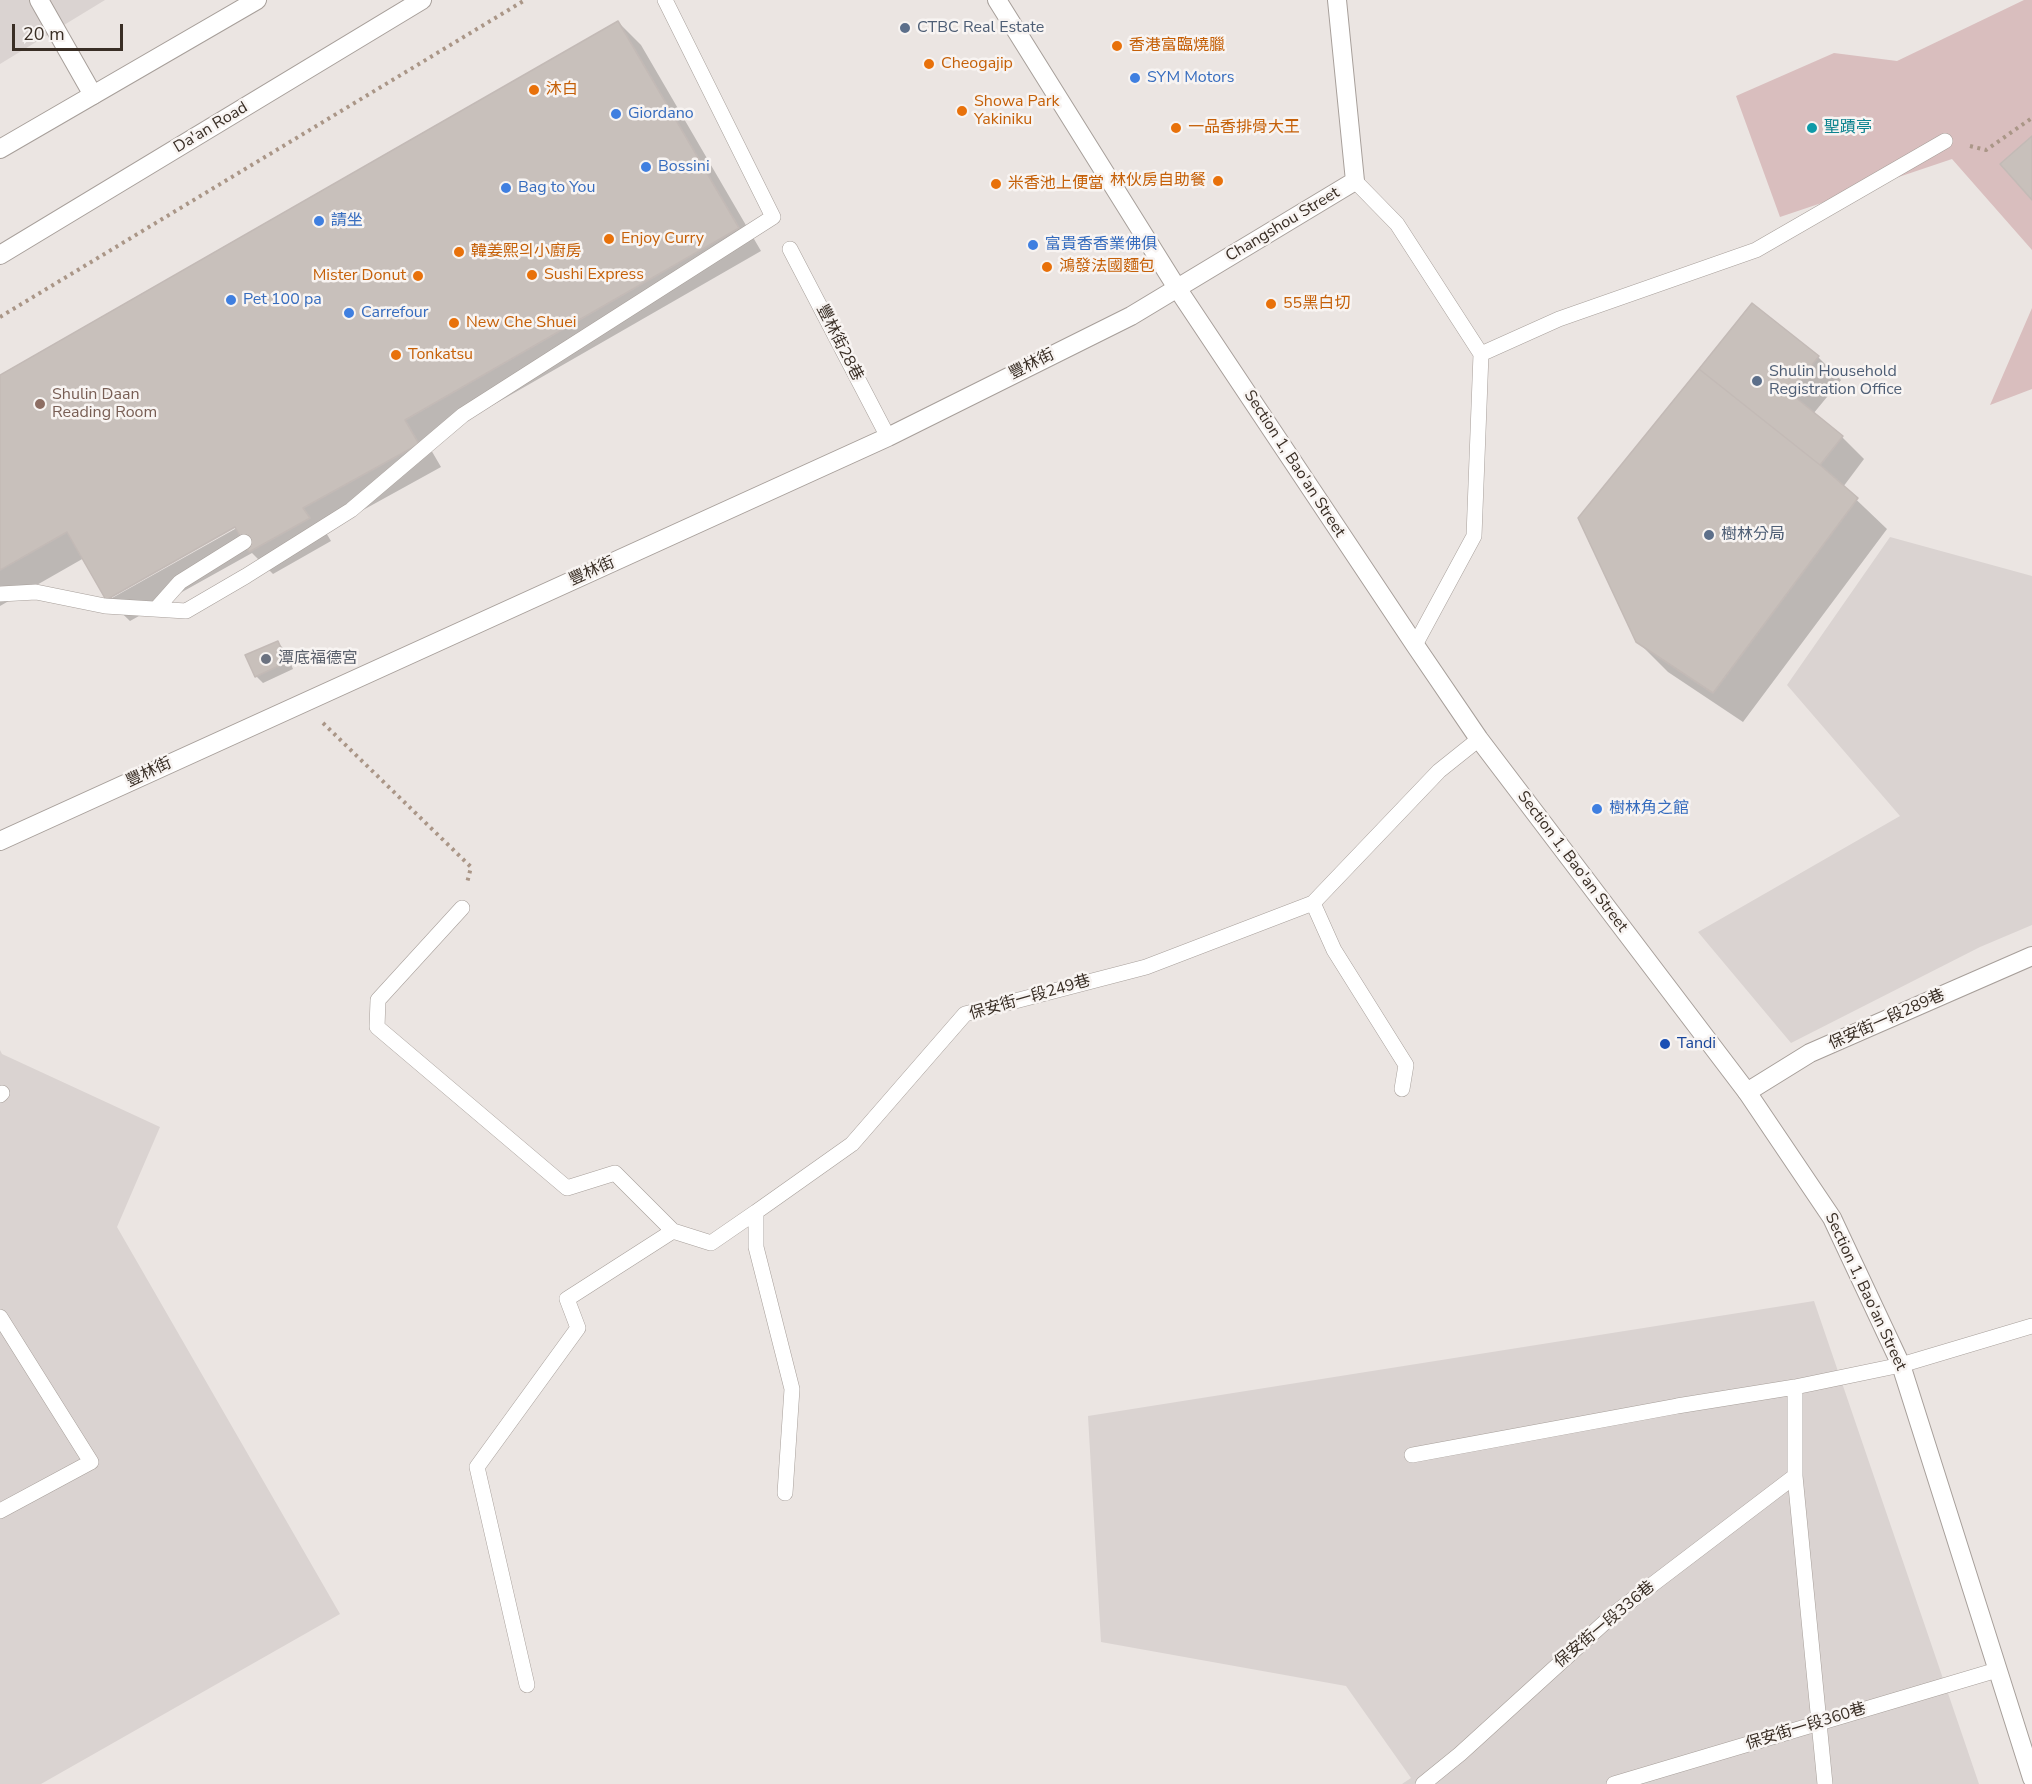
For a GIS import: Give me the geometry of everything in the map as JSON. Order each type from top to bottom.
[{"type":"street","points":[[39,0],[93,95]]},
{"type":"street","points":[[0,149],[257,0]]},
{"type":"street","name":"Da'an Road","points":[[0,255],[422,0]]},
{"type":"street","name":"Section 1, Bao'an Street","points":[[997,0],[1177,288],[1415,645],[1479,738],[1747,1092],[1832,1218],[1901,1365],[2032,1778]]},
{"type":"street","name":"Changshou Street","points":[[1177,288],[1355,182],[1336,0]]},
{"type":"street","name":"豐林街","points":[[0,841],[888,437],[1131,316],[1177,288]]},
{"type":"street","name":"保安街一段289巷","points":[[1747,1092],[1810,1053],[2032,956]]},
{"type":"lane","points":[[0,594],[36,592],[105,606],[186,611],[351,510],[463,415],[707,253],[773,217],[665,0]]},
{"type":"lane","points":[[1481,354],[1559,319],[1756,250],[1945,141]]},
{"type":"lane","points":[[1355,182],[1397,224],[1481,354],[1474,536],[1415,645]]},
{"type":"lane","name":"豐林街28巷","points":[[790,249],[888,437]]},
{"type":"lane","points":[[156,609],[180,582],[243,542]]},
{"type":"lane","name":"保安街一段249巷","points":[[674,1231],[711,1243],[852,1144],[965,1014],[1146,967],[1313,903],[1439,771],[1479,738]]},
{"type":"lane","points":[[1313,903],[1334,950],[1406,1065],[1402,1089]]},
{"type":"lane","points":[[462,908],[378,1000],[377,1027],[567,1188],[615,1173],[674,1231],[567,1299],[578,1328],[477,1467],[527,1685]]},
{"type":"lane","points":[[756,1212],[756,1247],[792,1389],[784,1493]]},
{"type":"lane","points":[[0,1317],[91,1462],[0,1511]]},
{"type":"lane","points":[[1412,1455],[1677,1406],[1795,1387],[1901,1365],[2032,1326]]},
{"type":"lane","points":[[1795,1387],[1795,1476],[1821,1723],[1825,1784]]},
{"type":"lane","name":"保安街一段336巷","points":[[1429,1782],[1615,1613],[1795,1476]]},
{"type":"lane","name":"保安街一段360巷","points":[[1614,1784],[1997,1670]]},
{"type":"path","points":[[0,317],[525,0]]},
{"type":"path","points":[[1945,141],[1986,150],[2032,118]]},
{"type":"path","points":[[301,703],[364,761],[471,867],[462,908]]},
{"type":"shaded area","points":[[0,0],[105,0],[0,64]]},
{"type":"shaded area","points":[[2024,0],[2032,0],[2032,250],[1952,159],[1780,217],[1736,96],[1834,53],[1897,61]]},
{"type":"shaded area","points":[[2032,308],[2032,389],[1990,405]]},
{"type":"shaded area","points":[[1890,537],[2032,576],[2032,925],[1980,947],[1791,1043],[1698,932],[1900,816],[1787,685]]},
{"type":"shaded area","points":[[0,1050],[2,1054],[160,1127],[117,1227],[340,1614],[41,1784],[0,1784]]},
{"type":"shaded area","points":[[1814,1301],[1979,1784],[1402,1784],[1411,1778],[1346,1686],[1101,1642],[1088,1416]]},
{"type":"building","name":"Carrefour","points":[[618,21],[739,228],[405,420],[419,444],[303,508],[310,518],[249,552],[235,527],[106,600],[67,532],[0,570],[0,375]]},
{"type":"building","points":[[2032,136],[2032,200],[2000,164]]},
{"type":"building","name":"Shulin Household Registration Office","points":[[1752,303],[1819,356],[1790,393],[1843,436],[1820,465],[1699,369]]},
{"type":"building","name":"樹林分局","points":[[1699,369],[1858,498],[1713,693],[1636,642],[1578,518]]},
{"type":"building","name":"潭底福德宮","points":[[278,641],[287,662],[255,677],[245,655]]},
{"type":"place","name":"CTBC Real Estate","points":[[905,28]]},
{"type":"place","name":"香港富臨燒臘","points":[[1117,46]]},
{"type":"place","name":"Cheogajip","points":[[929,64]]},
{"type":"place","name":"SYM Motors","points":[[1135,78]]},
{"type":"place","name":"沐白","points":[[534,90]]},
{"type":"place","name":"Showa Park Yakiniku","points":[[962,111]]},
{"type":"place","name":"Giordano","points":[[616,114]]},
{"type":"place","name":"一品香排骨大王","points":[[1176,128]]},
{"type":"place","name":"聖蹟亭","points":[[1812,128]]},
{"type":"place","name":"Bossini","points":[[646,167]]},
{"type":"place","name":"林伙房自助餐","points":[[1218,181]]},
{"type":"place","name":"米香池上便當","points":[[996,184]]},
{"type":"place","name":"Bag to You","points":[[506,188]]},
{"type":"place","name":"請坐","points":[[319,221]]},
{"type":"place","name":"Enjoy Curry","points":[[609,239]]},
{"type":"place","name":"富貴香香業佛俱","points":[[1033,245]]},
{"type":"place","name":"韓姜熙의小廚房","points":[[459,252]]},
{"type":"place","name":"鴻發法國麵包","points":[[1047,267]]},
{"type":"place","name":"Sushi Express","points":[[532,275]]},
{"type":"place","name":"Mister Donut","points":[[418,276]]},
{"type":"place","name":"Pet 100 pa","points":[[231,300]]},
{"type":"place","name":"55黑白切","points":[[1271,304]]},
{"type":"place","name":"Carrefour","points":[[349,313]]},
{"type":"place","name":"New Che Shuei","points":[[454,323]]},
{"type":"place","name":"Tonkatsu","points":[[396,355]]},
{"type":"place","name":"Shulin Household Registration Office","points":[[1757,381]]},
{"type":"place","name":"Shulin Daan Reading Room","points":[[40,404]]},
{"type":"place","name":"樹林分局","points":[[1709,535]]},
{"type":"place","name":"潭底福德宮","points":[[266,659]]},
{"type":"place","name":"樹林角之館","points":[[1597,809]]},
{"type":"place","name":"Tandi","points":[[1665,1044]]}]
